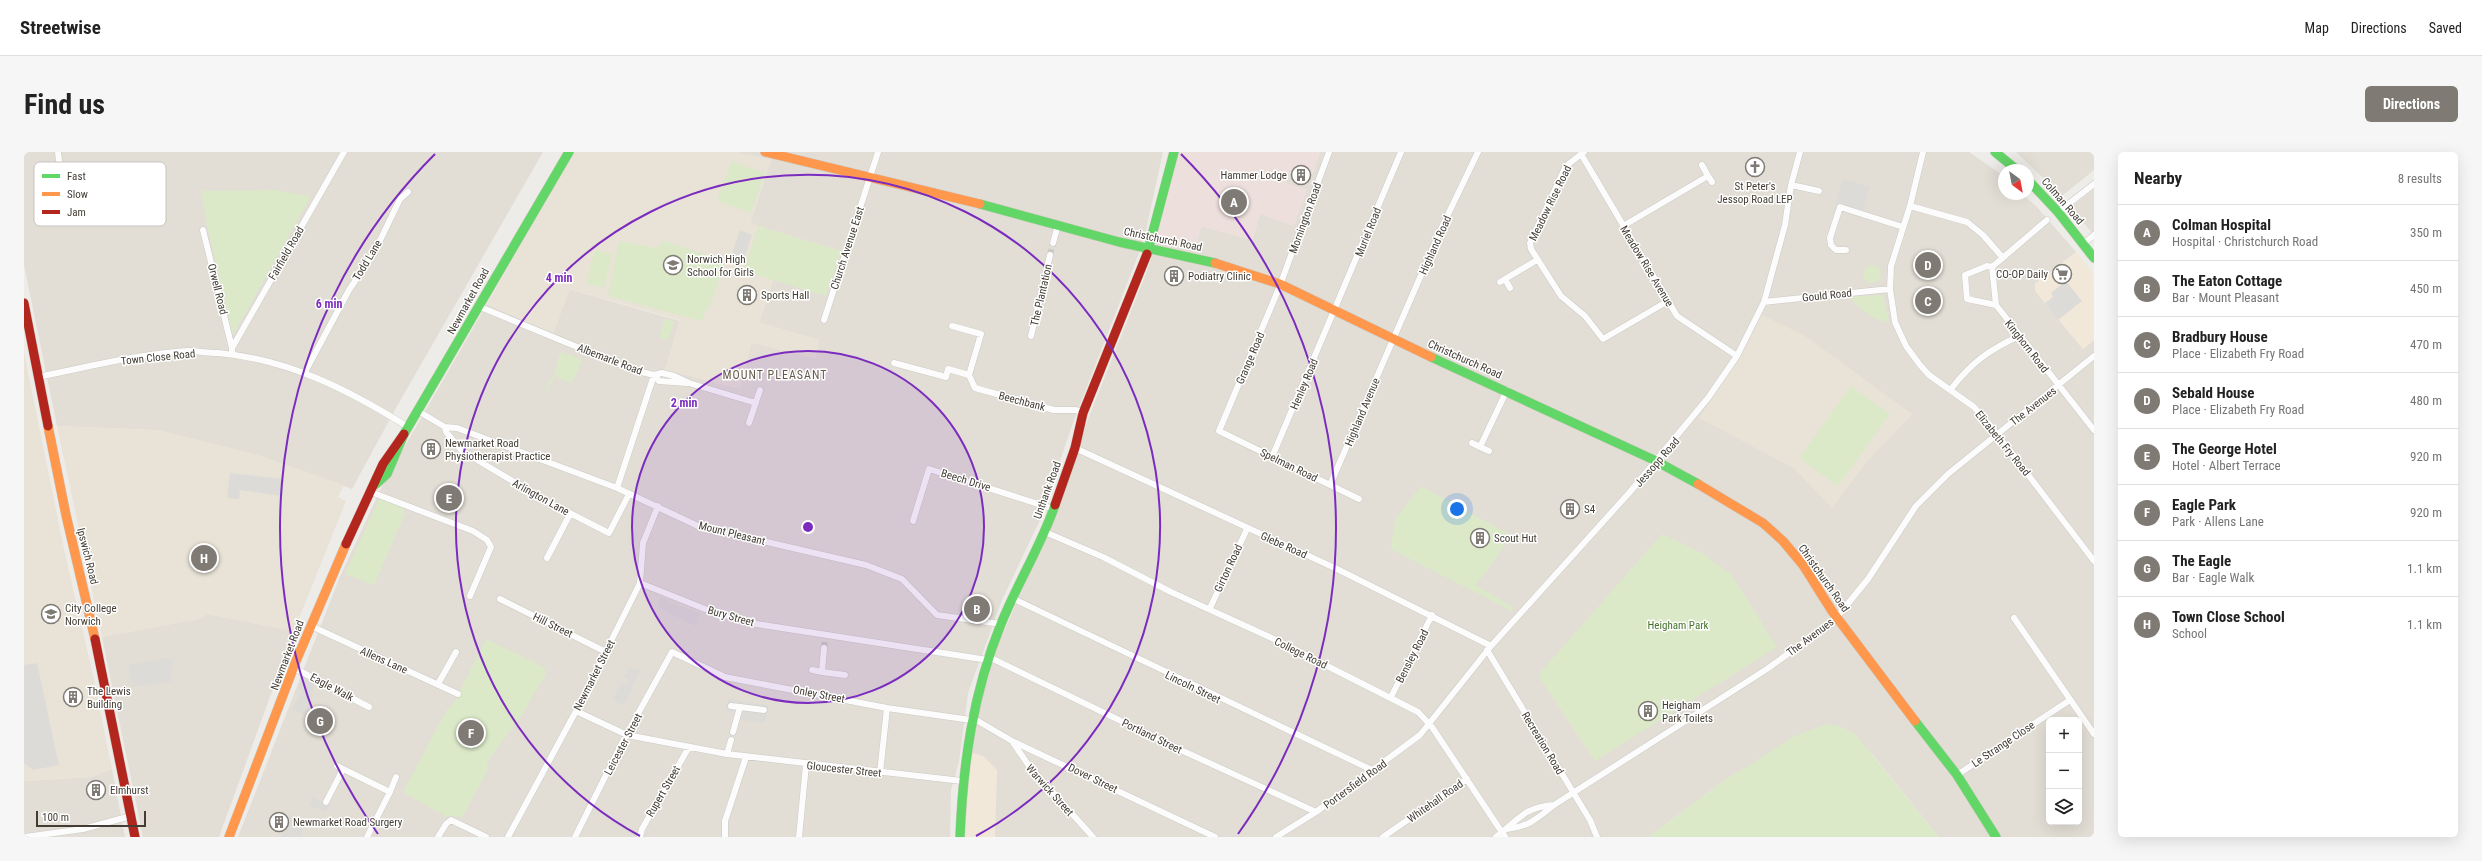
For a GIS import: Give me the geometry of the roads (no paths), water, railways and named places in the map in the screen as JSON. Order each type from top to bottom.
[{"type":"main road","name":"Newmarket Road","points":[[552,178],[562,152]]},
{"type":"main road","name":"Newmarket Road","points":[[229,837],[294,668],[350,534],[373,489],[387,474],[406,431],[552,178],[569,152]]},
{"type":"main road","name":"Christchurch Road","points":[[765,152],[870,176],[1149,248],[1199,258],[1280,284],[1393,339],[1507,390],[1657,462],[1763,523],[1794,554],[1837,617],[1957,775],[1996,837]]},
{"type":"main road","name":"Unthank Road","points":[[960,837],[962,781],[970,720],[989,659],[1001,624],[1045,532],[1054,509],[1075,448],[1083,413],[1149,248],[1174,152]]},
{"type":"main road","points":[[1995,152],[2010,164]]},
{"type":"main road","name":"Colman Road","points":[[2034,186],[2058,212],[2094,258]]},
{"type":"main road","name":"Ipswich Road","points":[[24,306],[66,515],[93,629],[136,837]]},
{"type":"street","points":[[58,152],[60,161]]},
{"type":"street","name":"Fairfield Road","points":[[232,351],[344,152]]},
{"type":"street","name":"Church Avenue East","points":[[824,320],[878,152]]},
{"type":"street","name":"Mornington Road","points":[[1280,284],[1329,152]]},
{"type":"street","name":"Muriel Road","points":[[1336,311],[1401,152]]},
{"type":"street","name":"Highland Road","points":[[1393,339],[1478,152]]},
{"type":"street","name":"Jessopp Road","points":[[1430,724],[1489,648],[1657,462],[1708,398],[1737,356],[1764,302],[1785,225],[1791,184],[1800,152]]},
{"type":"street","name":"Elizabeth Fry Road","points":[[1923,152],[1910,206],[1891,266],[1890,289],[1895,322],[1906,346],[1929,375],[1951,389],[1974,407],[1997,434],[2094,560]]},
{"type":"street","name":"Meadow Rise Avenue","points":[[1582,153],[1623,226],[1677,316],[1685,323],[1737,356]]},
{"type":"street","name":"Meadow Rise Road","points":[[1582,153],[1566,166],[1530,243],[1537,260],[1561,296],[1580,312],[1603,339],[1668,301]]},
{"type":"street","points":[[1623,226],[1710,179],[1702,165]]},
{"type":"street","points":[[1791,184],[1819,191]]},
{"type":"street","points":[[2058,212],[2094,184]]},
{"type":"street","name":"Todd Lane","points":[[305,372],[342,304],[374,253],[400,199],[408,192]]},
{"type":"street","points":[[1910,206],[1967,222],[1983,235],[2003,258]]},
{"type":"street","points":[[1846,250],[1836,250],[1831,245],[1830,238],[1840,207],[1903,227]]},
{"type":"street","points":[[1992,267],[1996,306],[1967,299],[1965,275],[1987,266],[1992,267],[2048,220]]},
{"type":"street","points":[[1053,243],[1058,225]]},
{"type":"street","name":"Orwell Road","points":[[203,230],[232,351]]},
{"type":"street","points":[[2083,244],[2094,235]]},
{"type":"street","name":"The Plantation","points":[[1031,336],[1050,254]]},
{"type":"street","points":[[1510,288],[1503,281],[1537,260]]},
{"type":"street","name":"Grange Road","points":[[1219,431],[1280,284]]},
{"type":"street","name":"Gould Road","points":[[1764,302],[1890,289]]},
{"type":"street","name":"Albemarle Road","points":[[478,306],[633,370],[654,375],[617,488]]},
{"type":"street","name":"Kinghorn Road","points":[[1996,306],[2094,430]]},
{"type":"street","name":"Henley Road","points":[[1272,457],[1336,311]]},
{"type":"street","points":[[894,363],[946,377],[948,369],[969,375],[981,334],[952,326]]},
{"type":"street","points":[[1951,389],[1966,369],[1980,357],[2019,336]]},
{"type":"street","name":"Highland Avenue","points":[[1330,485],[1393,339]]},
{"type":"street","name":"Town Close Road","points":[[38,377],[100,364],[188,351],[232,351],[305,372],[368,402],[406,431]]},
{"type":"street","name":"The Avenues","points":[[1505,833],[1530,824],[1573,792],[1767,669],[1837,617],[1868,579],[1916,506],[1948,474],[2059,386],[2094,356]]},
{"type":"street","points":[[654,375],[668,374],[689,383],[756,403]]},
{"type":"street","name":"Beechbank","points":[[969,375],[975,388],[1054,410],[1076,410],[1083,413]]},
{"type":"street","points":[[749,424],[760,390]]},
{"type":"street","points":[[1480,447],[1507,390]]},
{"type":"street","name":"Mount Pleasant","points":[[418,411],[445,427],[457,428],[617,488],[706,528],[866,565],[887,572],[902,579],[937,615],[1001,624]]},
{"type":"street","name":"Arlington Lane","points":[[445,427],[446,432],[462,451],[570,514],[609,533],[629,494]]},
{"type":"street","name":"Spelman Road","points":[[1219,431],[1359,499]]},
{"type":"street","points":[[1472,444],[1489,450]]},
{"type":"street","name":"Glebe Road","points":[[1075,448],[1432,615],[1489,648]]},
{"type":"street","name":"Beech Drive","points":[[912,521],[929,469],[1054,509]]},
{"type":"street","points":[[373,489],[473,531],[487,540],[491,547],[470,596]]},
{"type":"street","name":"Newmarket Street","points":[[508,837],[576,710],[640,583],[643,543],[658,506]]},
{"type":"street","points":[[547,558],[570,514]]},
{"type":"street","name":"Girton Road","points":[[1210,608],[1247,529]]},
{"type":"street","name":"College Road","points":[[1045,532],[1210,608],[1391,696],[1418,712],[1430,724],[1505,833]]},
{"type":"street","name":"Bury Street","points":[[640,583],[705,609],[750,623],[826,637],[989,659]]},
{"type":"street","name":"Hill Street","points":[[500,599],[606,652]]},
{"type":"street","name":"Lincoln Street","points":[[1014,599],[1374,771]]},
{"type":"street","name":"Bensley Road","points":[[1391,696],[1432,615]]},
{"type":"street","points":[[2014,618],[2094,734]]},
{"type":"street","name":"Allens Lane","points":[[311,626],[369,655],[458,694]]},
{"type":"street","points":[[822,672],[824,648]]},
{"type":"street","name":"Recreation Road","points":[[1489,648],[1590,820],[1597,837]]},
{"type":"street","points":[[438,684],[456,652]]},
{"type":"street","name":"Onley Street","points":[[672,652],[725,677],[887,708],[970,720]]},
{"type":"street","name":"Leicester Street","points":[[575,837],[672,652]]},
{"type":"street","name":"Portland Street","points":[[989,659],[1316,812]]},
{"type":"street","name":"Eagle Walk","points":[[294,668],[369,707]]},
{"type":"street","points":[[812,670],[845,675]]},
{"type":"street","name":"Le Strange Close","points":[[1957,775],[2070,700]]},
{"type":"street","points":[[730,706],[764,710]]},
{"type":"street","points":[[733,732],[740,707]]},
{"type":"street","points":[[880,773],[887,708]]},
{"type":"street","name":"Gloucester Street","points":[[576,710],[628,735],[727,754],[806,765],[962,781]]},
{"type":"street","name":"Dover Street","points":[[970,720],[978,721],[1012,741],[1215,837]]},
{"type":"street","name":"Portersfield Road","points":[[1276,837],[1316,812],[1374,771],[1402,750],[1430,724]]},
{"type":"street","points":[[727,754],[732,740]]},
{"type":"street","name":"Warwick Street","points":[[1012,741],[1029,766],[1093,837]]},
{"type":"street","name":"Rupert Street","points":[[640,837],[642,829],[689,747]]},
{"type":"street","points":[[725,837],[725,821],[746,757]]},
{"type":"street","points":[[799,837],[806,765]]},
{"type":"street","points":[[337,766],[390,792]]},
{"type":"street","points":[[326,802],[344,769]]},
{"type":"street","points":[[367,837],[396,777]]},
{"type":"street","name":"Whitehall Road","points":[[1383,837],[1467,779]]},
{"type":"street","name":"The Avenues","points":[[1505,833],[1514,819],[1536,808],[1554,805]]},
{"type":"street","points":[[25,837],[83,829],[131,816]]},
{"type":"street","points":[[438,837],[446,824],[451,820],[486,837]]},
{"type":"street","points":[[1496,837],[1505,833]]},
{"type":"tunnel","points":[[1050,255],[1053,243]]},
{"type":"tunnel","points":[[824,648],[825,640]]},
{"type":"place","name":"St Peter's Jessop Road LEP","points":[[1755,167]]},
{"type":"place","name":"Hammer Lodge","points":[[1301,175]]},
{"type":"place","name":"Colman Hospital","points":[[1234,202]]},
{"type":"place","name":"Norwich High School for Girls","points":[[673,265]]},
{"type":"place","name":"Sebald House","points":[[1928,265]]},
{"type":"place","name":"CO-OP Daily","points":[[2062,274]]},
{"type":"place","name":"Podiatry Clinic","points":[[1174,276]]},
{"type":"place","name":"Sports Hall","points":[[747,295]]},
{"type":"place","name":"Bradbury House","points":[[1928,301]]},
{"type":"place","name":"Newmarket Road Physiotherapist Practice","points":[[431,449]]},
{"type":"place","name":"The George Hotel","points":[[449,498]]},
{"type":"place","name":"S4","points":[[1570,509]]},
{"type":"place","name":"Scout Hut","points":[[1480,538]]},
{"type":"place","name":"Town Close School","points":[[204,558]]},
{"type":"place","name":"The Eaton Cottage","points":[[977,609]]},
{"type":"place","name":"City College Norwich","points":[[51,614]]},
{"type":"place","name":"The Lewis Building","points":[[73,697]]},
{"type":"place","name":"Heigham Park Toilets","points":[[1648,711]]},
{"type":"place","name":"The Eagle","points":[[320,721]]},
{"type":"place","name":"Eagle Park","points":[[471,733]]},
{"type":"place","name":"Elmhurst","points":[[96,790]]},
{"type":"place","name":"Newmarket Road Surgery","points":[[279,822]]},
{"type":"district","name":"MOUNT PLEASANT","points":[[775,375]]},
{"type":"park label","name":"Heigham Park","points":[[1678,625]]}]
